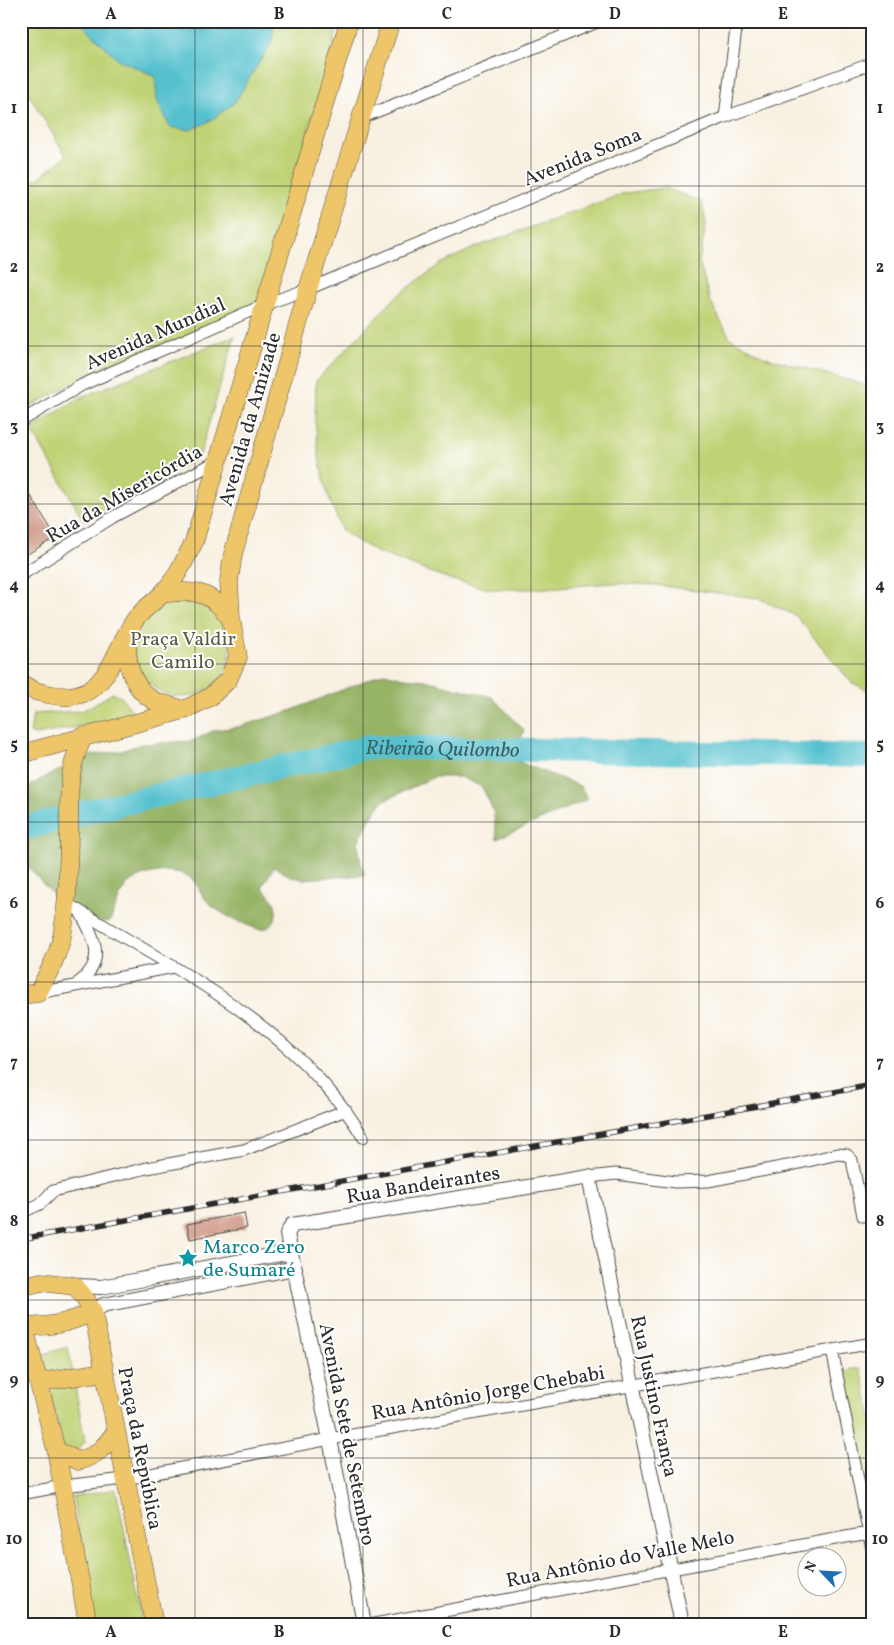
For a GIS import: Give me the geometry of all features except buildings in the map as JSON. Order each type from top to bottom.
[{"type":"main road","name":"Avenida da Amizade","points":[[21,683],[36,692],[62,696],[82,693],[100,682],[110,669],[136,619],[150,602],[162,594],[182,566],[194,542],[349,21]]},
{"type":"main road","name":"Avenida da Amizade","points":[[21,754],[184,710],[210,697],[228,680],[238,657],[229,581],[233,554],[308,289],[391,21]]},
{"type":"main road","points":[[162,594],[181,591],[196,592],[209,596],[222,606],[232,619]]},
{"type":"main road","points":[[128,634],[126,654],[130,673],[141,689],[156,701],[184,710]]},
{"type":"main road","points":[[30,994],[53,964],[73,907],[69,836],[69,787],[74,756],[84,736]]},
{"type":"main road","points":[[21,1287],[41,1282],[75,1286]]},
{"type":"main road","name":"Praça da República","points":[[75,1286],[93,1312],[154,1624]]},
{"type":"main road","points":[[88,1624],[56,1450],[40,1382],[23,1326],[45,1328],[93,1312]]},
{"type":"main road","points":[[40,1382],[104,1372]]},
{"type":"main road","points":[[56,1450],[78,1461],[89,1458],[106,1446],[116,1431]]},
{"type":"street","points":[[361,118],[600,21]]},
{"type":"street","points":[[725,117],[737,21]]},
{"type":"street","name":"Avenida Soma","points":[[308,289],[725,117],[873,63]]},
{"type":"street","name":"Avenida Mundial","points":[[21,421],[82,386],[266,304],[308,289]]},
{"type":"street","name":"Rua da Misericórdia","points":[[21,575],[113,517],[219,460]]},
{"type":"street","points":[[73,907],[210,989],[297,1055],[346,1110],[363,1138]]},
{"type":"street","points":[[73,907],[91,931],[96,949],[95,961],[90,974],[77,984]]},
{"type":"street","points":[[30,994],[174,967]]},
{"type":"street","points":[[21,1213],[40,1204],[53,1191],[147,1168],[244,1150],[346,1110]]},
{"type":"street","points":[[589,1177],[616,1174],[675,1182],[708,1181],[838,1154],[847,1156],[852,1160],[863,1216]]},
{"type":"street","name":"Rua Bandeirantes","points":[[291,1252],[286,1234],[292,1225],[589,1177]]},
{"type":"street","name":"Rua Justino França","points":[[589,1177],[682,1624]]},
{"type":"street","points":[[75,1286],[101,1287],[291,1252]]},
{"type":"street","name":"Avenida Sete de Setembro","points":[[291,1252],[330,1439],[364,1624]]},
{"type":"street","points":[[93,1312],[103,1305],[295,1268]]},
{"type":"street","points":[[872,1343],[873,1356]]},
{"type":"street","name":"Rua Antônio Jorge Chebabi","points":[[21,1494],[63,1486],[125,1479],[330,1439],[872,1343]]},
{"type":"street","points":[[832,1350],[871,1532],[873,1554]]},
{"type":"street","name":"Rua Antônio do Valle Melo","points":[[374,1624],[871,1532]]},
{"type":"green space","points":[[21,21],[340,21],[258,308],[73,384],[21,411],[21,192],[66,156],[21,81]]},
{"type":"green space","points":[[665,188],[702,202],[706,224],[699,262],[710,301],[730,338],[765,357],[873,387],[873,693],[851,682],[796,616],[758,598],[654,585],[613,583],[532,589],[490,589],[452,580],[376,552],[342,531],[328,495],[319,458],[315,419],[316,381],[396,297],[440,264],[476,247],[625,193]]},
{"type":"green space","points":[[235,336],[199,457],[84,521],[31,429],[79,398]]},
{"type":"green space","name":"Praça Valdir Camilo","points":[[182,601],[201,604],[216,615],[227,630],[230,649],[227,668],[216,683],[201,694],[182,697],[163,694],[148,683],[137,668],[134,649],[137,630],[148,615],[163,604]]},
{"type":"green space","points":[[384,673],[404,678],[425,680],[492,697],[524,730],[514,760],[580,786],[588,799],[497,839],[493,810],[482,787],[461,777],[434,777],[383,801],[369,821],[358,842],[361,865],[365,875],[303,879],[292,877],[274,867],[262,887],[274,902],[276,914],[272,924],[264,929],[246,925],[215,908],[206,900],[194,881],[188,876],[174,872],[156,872],[139,877],[126,886],[110,921],[104,922],[86,917],[89,929],[71,915],[21,859],[21,792],[41,779],[92,755],[121,751],[142,744],[192,741],[215,730],[238,727],[290,711]]},
{"type":"green space","points":[[113,693],[121,697],[133,712],[125,718],[36,735],[30,733],[33,714],[82,711]]},
{"type":"green space","points":[[68,1347],[85,1442],[74,1453],[65,1453],[40,1355]]},
{"type":"green space","points":[[851,1369],[861,1369],[873,1422],[873,1510],[870,1509],[842,1378]]},
{"type":"green space","points":[[116,1489],[143,1624],[94,1624],[73,1497]]},
{"type":"water","points":[[79,21],[274,21],[272,41],[235,102],[210,121],[190,130],[170,127],[157,100],[155,76],[117,59]]},
{"type":"waterway","name":"Ribeirão Quilombo","points":[[21,829],[115,805],[369,747],[873,756]]},
{"type":"railway","points":[[21,1239],[873,1085]]},
{"type":"place","name":"Marco Zero de Sumaré","points":[[188,1258]]}]
